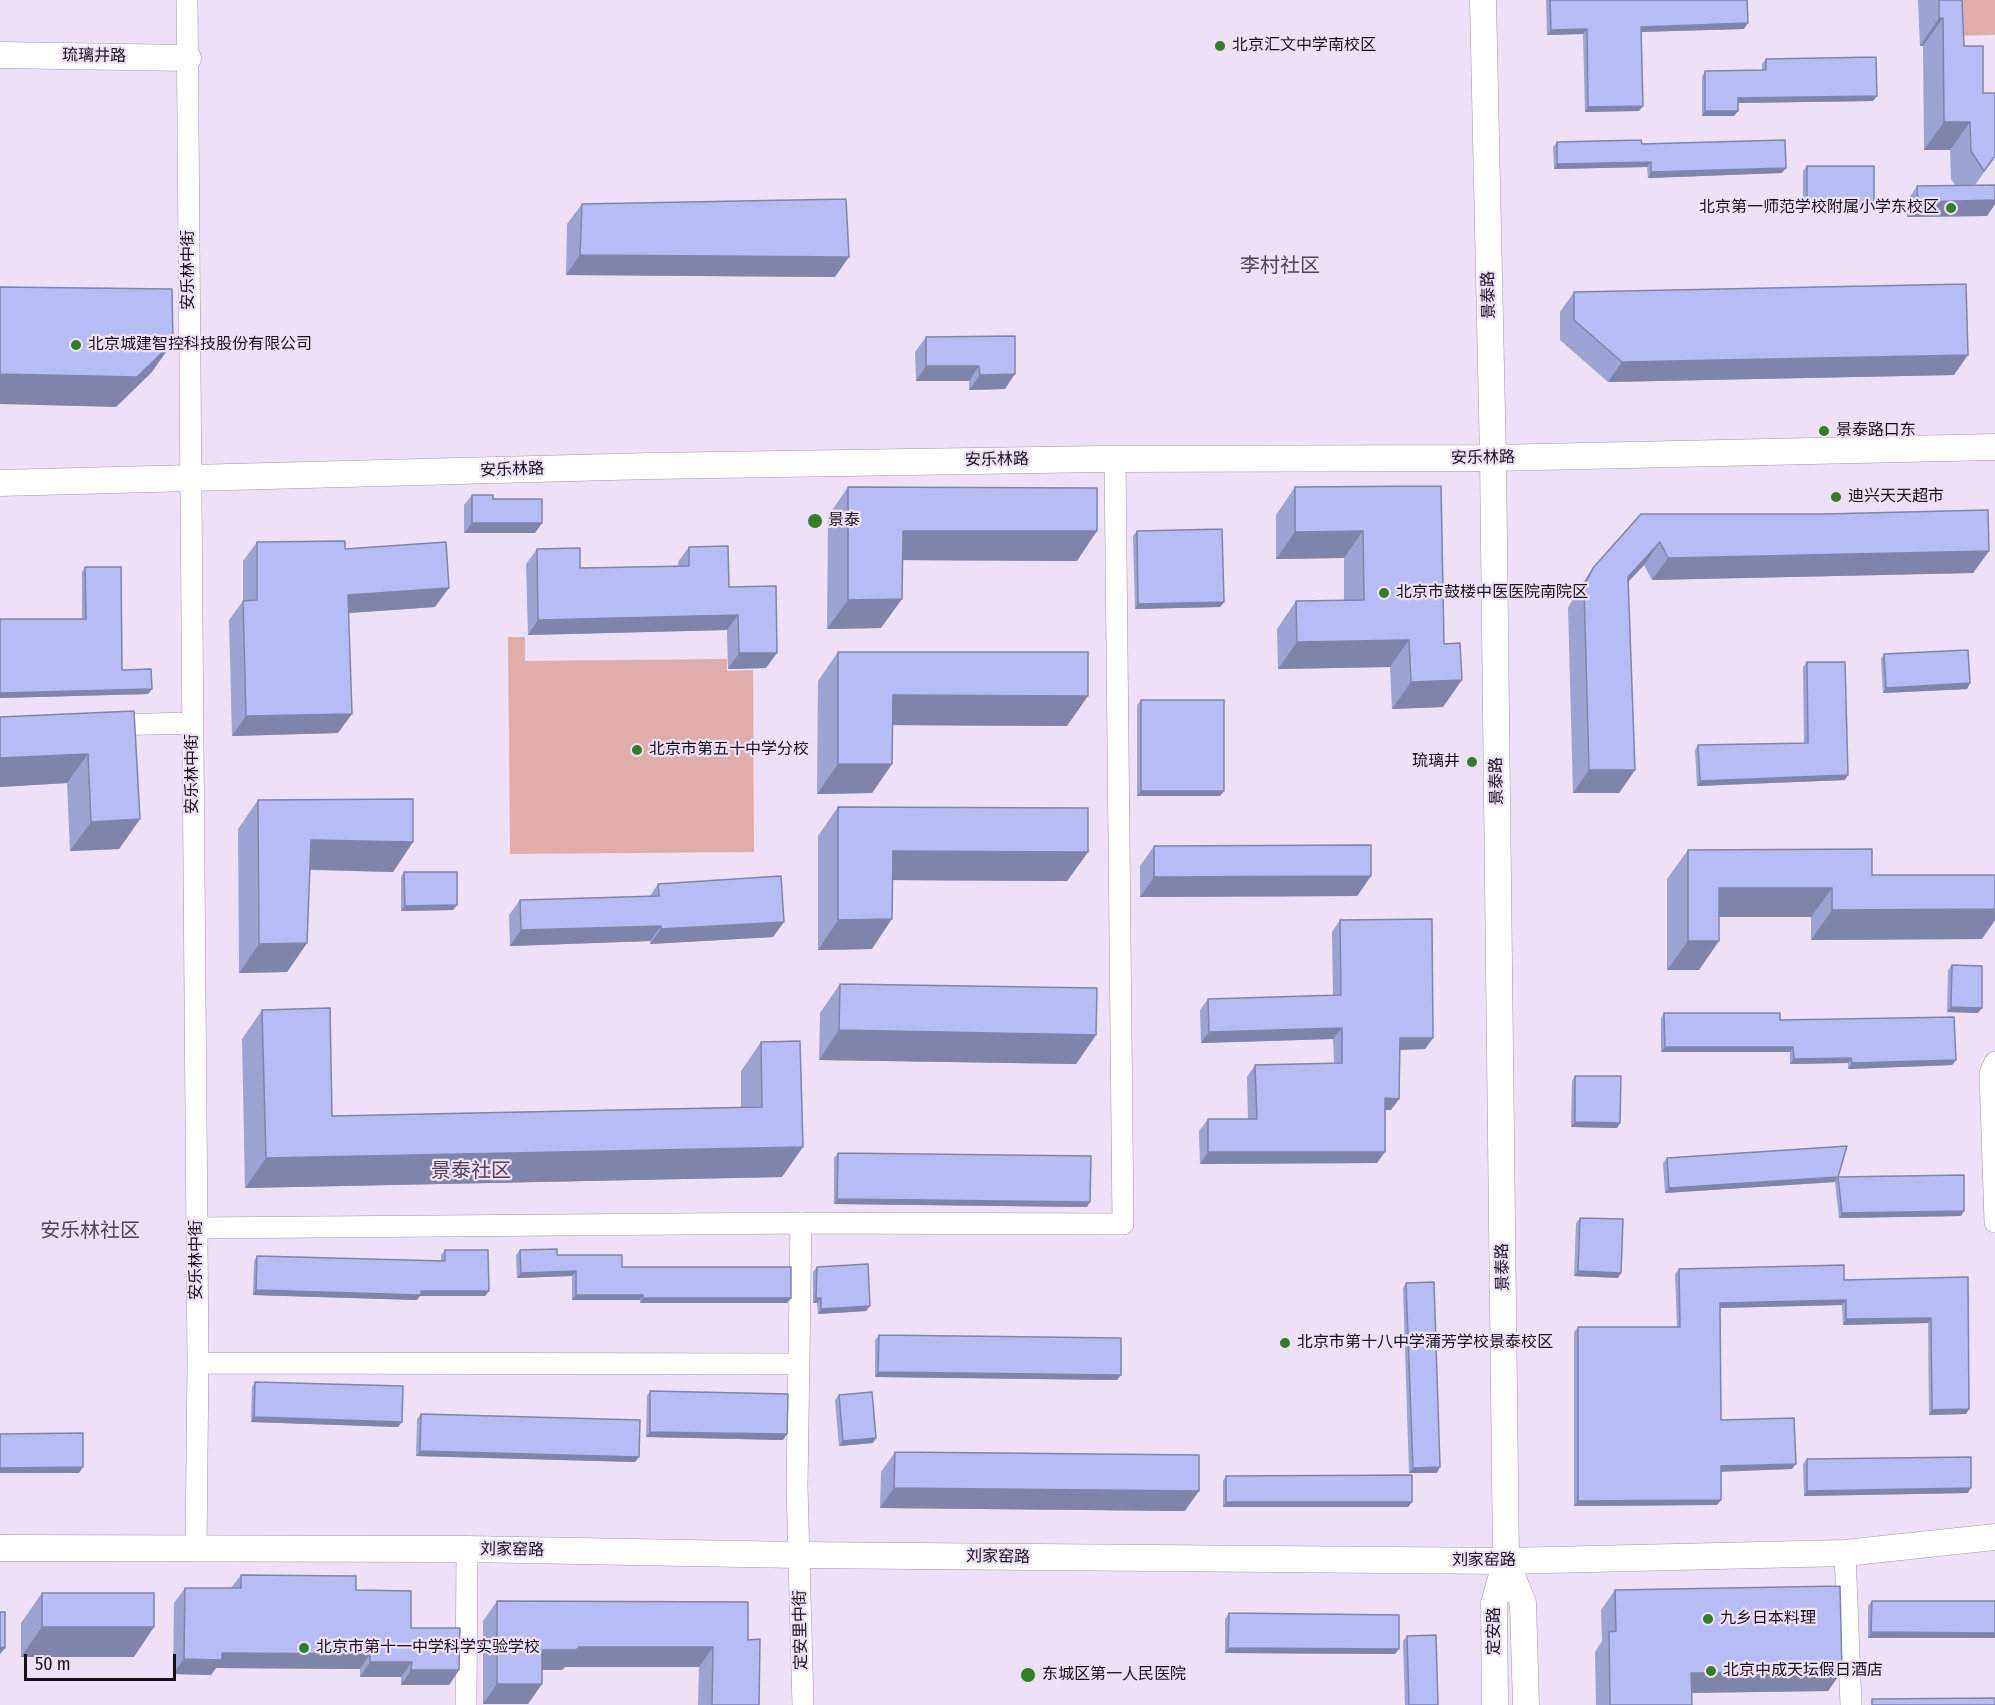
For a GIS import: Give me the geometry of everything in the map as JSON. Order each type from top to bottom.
[{"type":"street","name":"安乐林中街","points":[[187,0],[198,1363],[196,1548]]},
{"type":"street","name":"景泰路","points":[[1483,0],[1493,458],[1506,1561]]},
{"type":"street","name":"琉璃井路","points":[[0,54],[188,58]]},
{"type":"street","name":"安乐林路","points":[[0,483],[191,480],[651,466],[1115,459],[1493,458],[1995,447]]},
{"type":"street","points":[[197,1228],[801,1223],[1123,1224],[1115,459]]},
{"type":"street","points":[[91,726],[193,723]]},
{"type":"street","points":[[1995,1062],[1990,1073],[1995,1222]]},
{"type":"street","name":"定安里中街","points":[[801,1223],[798,1555],[803,1705]]},
{"type":"street","points":[[198,1363],[799,1364]]},
{"type":"street","name":"刘家窑路","points":[[0,1548],[467,1549],[798,1555],[1506,1561],[1845,1553],[1995,1537]]},
{"type":"street","points":[[466,1705],[467,1549]]},
{"type":"street","points":[[1845,1553],[1851,1705]]},
{"type":"street","name":"定安路","points":[[1496,1705],[1494,1603],[1506,1561]]},
{"type":"street","name":"定安路","points":[[1506,1561],[1523,1604],[1526,1705]]},
{"type":"shaded area","points":[[1946,0],[1995,0],[1995,35],[1946,36]]},
{"type":"shaded area","points":[[508,637],[525,637],[525,661],[727,659],[727,671],[753,670],[754,852],[510,854]]},
{"type":"building","points":[[1550,0],[1747,0],[1748,23],[1641,27],[1643,106],[1588,107],[1587,29],[1551,30]]},
{"type":"building","points":[[1939,0],[1962,0],[1964,46],[1983,46],[1983,93],[1995,93],[1995,156],[1984,171],[1971,151],[1970,122],[1944,122],[1943,18],[1939,18]]},
{"type":"building","points":[[1876,57],[1877,96],[1738,98],[1738,111],[1705,111],[1705,71],[1766,70],[1766,59]]},
{"type":"building","points":[[1641,140],[1642,144],[1785,140],[1786,168],[1651,172],[1651,162],[1557,164],[1557,142]]},
{"type":"building","points":[[1807,166],[1874,166],[1874,201],[1807,203]]},
{"type":"building","points":[[1995,185],[1995,200],[1918,202],[1917,186]]},
{"type":"building","points":[[846,199],[849,257],[580,255],[582,204]]},
{"type":"building","points":[[1966,284],[1968,355],[1622,362],[1574,320],[1574,292]]},
{"type":"building","name":"北京城建智控科技股份有限公司","points":[[0,287],[172,289],[173,342],[137,377],[0,374]]},
{"type":"building","points":[[1015,336],[1015,374],[980,375],[979,366],[926,366],[926,337]]},
{"type":"building","points":[[1441,486],[1444,644],[1460,643],[1462,680],[1411,682],[1409,640],[1297,642],[1296,601],[1364,600],[1363,531],[1295,532],[1295,487]]},
{"type":"building","points":[[848,487],[1097,488],[1097,531],[903,531],[902,599],[848,600]]},
{"type":"building","points":[[472,495],[493,495],[493,499],[542,499],[542,523],[472,523]]},
{"type":"building","points":[[1988,510],[1989,551],[1668,558],[1660,542],[1628,577],[1635,770],[1589,770],[1584,586],[1593,568],[1641,514],[1824,514]]},
{"type":"building","points":[[1222,529],[1224,602],[1138,604],[1137,531]]},
{"type":"building","points":[[345,541],[345,549],[446,542],[449,588],[348,595],[352,714],[246,716],[243,601],[257,600],[257,542]]},
{"type":"building","points":[[728,546],[729,587],[776,586],[777,653],[739,653],[738,615],[538,620],[537,549],[580,548],[580,568],[689,566],[689,547]]},
{"type":"building","points":[[85,567],[121,567],[122,670],[151,669],[152,689],[0,693],[0,619],[86,619]]},
{"type":"building","points":[[1968,650],[1970,683],[1886,688],[1884,654]]},
{"type":"building","points":[[838,652],[1088,652],[1088,696],[893,695],[892,764],[838,764]]},
{"type":"building","points":[[1807,662],[1845,662],[1848,775],[1700,781],[1698,745],[1808,743]]},
{"type":"building","points":[[1141,700],[1224,700],[1224,791],[1141,791]]},
{"type":"building","points":[[134,711],[140,819],[91,822],[88,754],[0,758],[0,717]]},
{"type":"building","points":[[413,799],[413,842],[311,840],[307,943],[259,944],[258,800]]},
{"type":"building","points":[[838,807],[1088,808],[1088,852],[893,851],[892,919],[838,920]]},
{"type":"building","points":[[1371,845],[1371,876],[1154,877],[1154,846]]},
{"type":"building","points":[[1872,849],[1872,875],[1995,875],[1995,909],[1832,910],[1832,888],[1719,888],[1719,941],[1688,941],[1688,850]]},
{"type":"building","points":[[404,872],[457,872],[457,905],[405,906]]},
{"type":"building","points":[[781,876],[784,922],[661,929],[661,926],[521,930],[520,900],[659,896],[658,884]]},
{"type":"building","points":[[1432,919],[1433,1038],[1400,1038],[1399,1099],[1385,1098],[1385,1152],[1208,1152],[1208,1119],[1257,1119],[1255,1065],[1342,1063],[1342,1028],[1209,1032],[1208,999],[1341,995],[1340,920]]},
{"type":"building","points":[[1952,965],[1982,966],[1982,1008],[1951,1007]]},
{"type":"building","points":[[840,984],[1097,988],[1096,1035],[839,1030]]},
{"type":"building","points":[[330,1008],[332,1116],[762,1107],[761,1042],[800,1041],[803,1147],[266,1158],[262,1010]]},
{"type":"building","points":[[1664,1013],[1780,1013],[1780,1020],[1954,1017],[1956,1060],[1852,1063],[1851,1058],[1794,1059],[1793,1047],[1665,1047]]},
{"type":"building","points":[[1575,1076],[1621,1076],[1620,1123],[1575,1122]]},
{"type":"building","points":[[1847,1146],[1838,1177],[1669,1188],[1667,1158]]},
{"type":"building","points":[[838,1153],[1091,1156],[1090,1202],[837,1199]]},
{"type":"building","points":[[1964,1175],[1964,1211],[1842,1213],[1838,1177]]},
{"type":"building","points":[[1580,1218],[1623,1219],[1621,1273],[1578,1271]]},
{"type":"building","points":[[557,1249],[557,1255],[622,1255],[622,1267],[791,1267],[791,1298],[643,1298],[643,1295],[576,1295],[576,1271],[521,1273],[520,1250]]},
{"type":"building","points":[[445,1250],[488,1250],[489,1291],[421,1291],[421,1295],[256,1290],[257,1256],[445,1261]]},
{"type":"building","points":[[868,1264],[870,1306],[821,1309],[821,1298],[816,1298],[817,1267]]},
{"type":"building","points":[[1844,1265],[1844,1280],[1968,1277],[1969,1409],[1932,1410],[1931,1318],[1846,1319],[1846,1300],[1720,1303],[1721,1420],[1794,1418],[1796,1464],[1721,1466],[1721,1500],[1578,1501],[1578,1327],[1680,1327],[1679,1269]]},
{"type":"building","points":[[1434,1282],[1440,1467],[1413,1468],[1406,1283]]},
{"type":"building","points":[[879,1335],[1121,1338],[1121,1375],[878,1372]]},
{"type":"building","points":[[255,1382],[403,1386],[402,1422],[254,1417]]},
{"type":"building","points":[[650,1391],[788,1394],[787,1434],[650,1432]]},
{"type":"building","points":[[872,1392],[876,1438],[843,1441],[839,1395]]},
{"type":"building","points":[[421,1414],[640,1420],[639,1457],[420,1451]]},
{"type":"building","points":[[83,1433],[83,1467],[0,1468],[0,1434]]},
{"type":"building","points":[[895,1452],[1199,1455],[1199,1491],[894,1488]]},
{"type":"building","points":[[1971,1457],[1971,1488],[1807,1491],[1807,1459]]},
{"type":"building","points":[[1412,1475],[1412,1502],[1226,1502],[1226,1476]]},
{"type":"building","points":[[241,1575],[356,1576],[356,1590],[411,1591],[411,1628],[460,1628],[459,1670],[411,1670],[412,1662],[370,1662],[370,1654],[222,1653],[222,1660],[184,1659],[185,1588],[241,1588]]},
{"type":"building","name":"北京中成天坛假日酒店","points":[[1840,1586],[1842,1671],[1691,1673],[1692,1705],[1610,1705],[1609,1632],[1616,1631],[1615,1590]]},
{"type":"building","points":[[42,1593],[154,1593],[154,1627],[42,1627]]},
{"type":"building","points":[[497,1601],[748,1602],[748,1640],[760,1639],[759,1705],[712,1705],[713,1647],[579,1647],[576,1650],[542,1650],[542,1684],[497,1684]]},
{"type":"building","points":[[1872,1601],[1995,1601],[1995,1633],[1871,1632]]},
{"type":"building","points":[[0,1612],[5,1612],[5,1648],[0,1647]]},
{"type":"building","points":[[1229,1613],[1399,1615],[1399,1649],[1228,1648]]},
{"type":"building","points":[[1436,1635],[1438,1705],[1409,1705],[1407,1636]]},
{"type":"building","points":[[1995,1698],[1995,1705],[1872,1705],[1872,1699]]},
{"type":"place","name":"北京汇文中学南校区","points":[[1220,46]]},
{"type":"place","name":"北京第一师范学校附属小学东校区","points":[[1951,208]]},
{"type":"place","name":"北京城建智控科技股份有限公司","points":[[76,345]]},
{"type":"place","name":"景泰路口东","points":[[1824,431]]},
{"type":"place","name":"迪兴天天超市","points":[[1836,497]]},
{"type":"place","name":"景泰","points":[[815,521]]},
{"type":"place","name":"北京市鼓楼中医医院南院区","points":[[1384,593]]},
{"type":"place","name":"北京市第五十中学分校","points":[[637,750]]},
{"type":"place","name":"琉璃井","points":[[1472,762]]},
{"type":"place","name":"北京市第十八中学蒲芳学校景泰校区","points":[[1285,1343]]},
{"type":"place","name":"九乡日本料理","points":[[1708,1619]]},
{"type":"place","name":"北京市第十一中学科学实验学校","points":[[304,1648]]},
{"type":"place","name":"北京中成天坛假日酒店","points":[[1711,1671]]},
{"type":"place","name":"东城区第一人民医院","points":[[1028,1675]]},
{"type":"district","name":"李村社区","points":[[1280,266]]},
{"type":"district","name":"景泰社区","points":[[471,1171]]},
{"type":"district","name":"安乐林社区","points":[[90,1231]]}]
